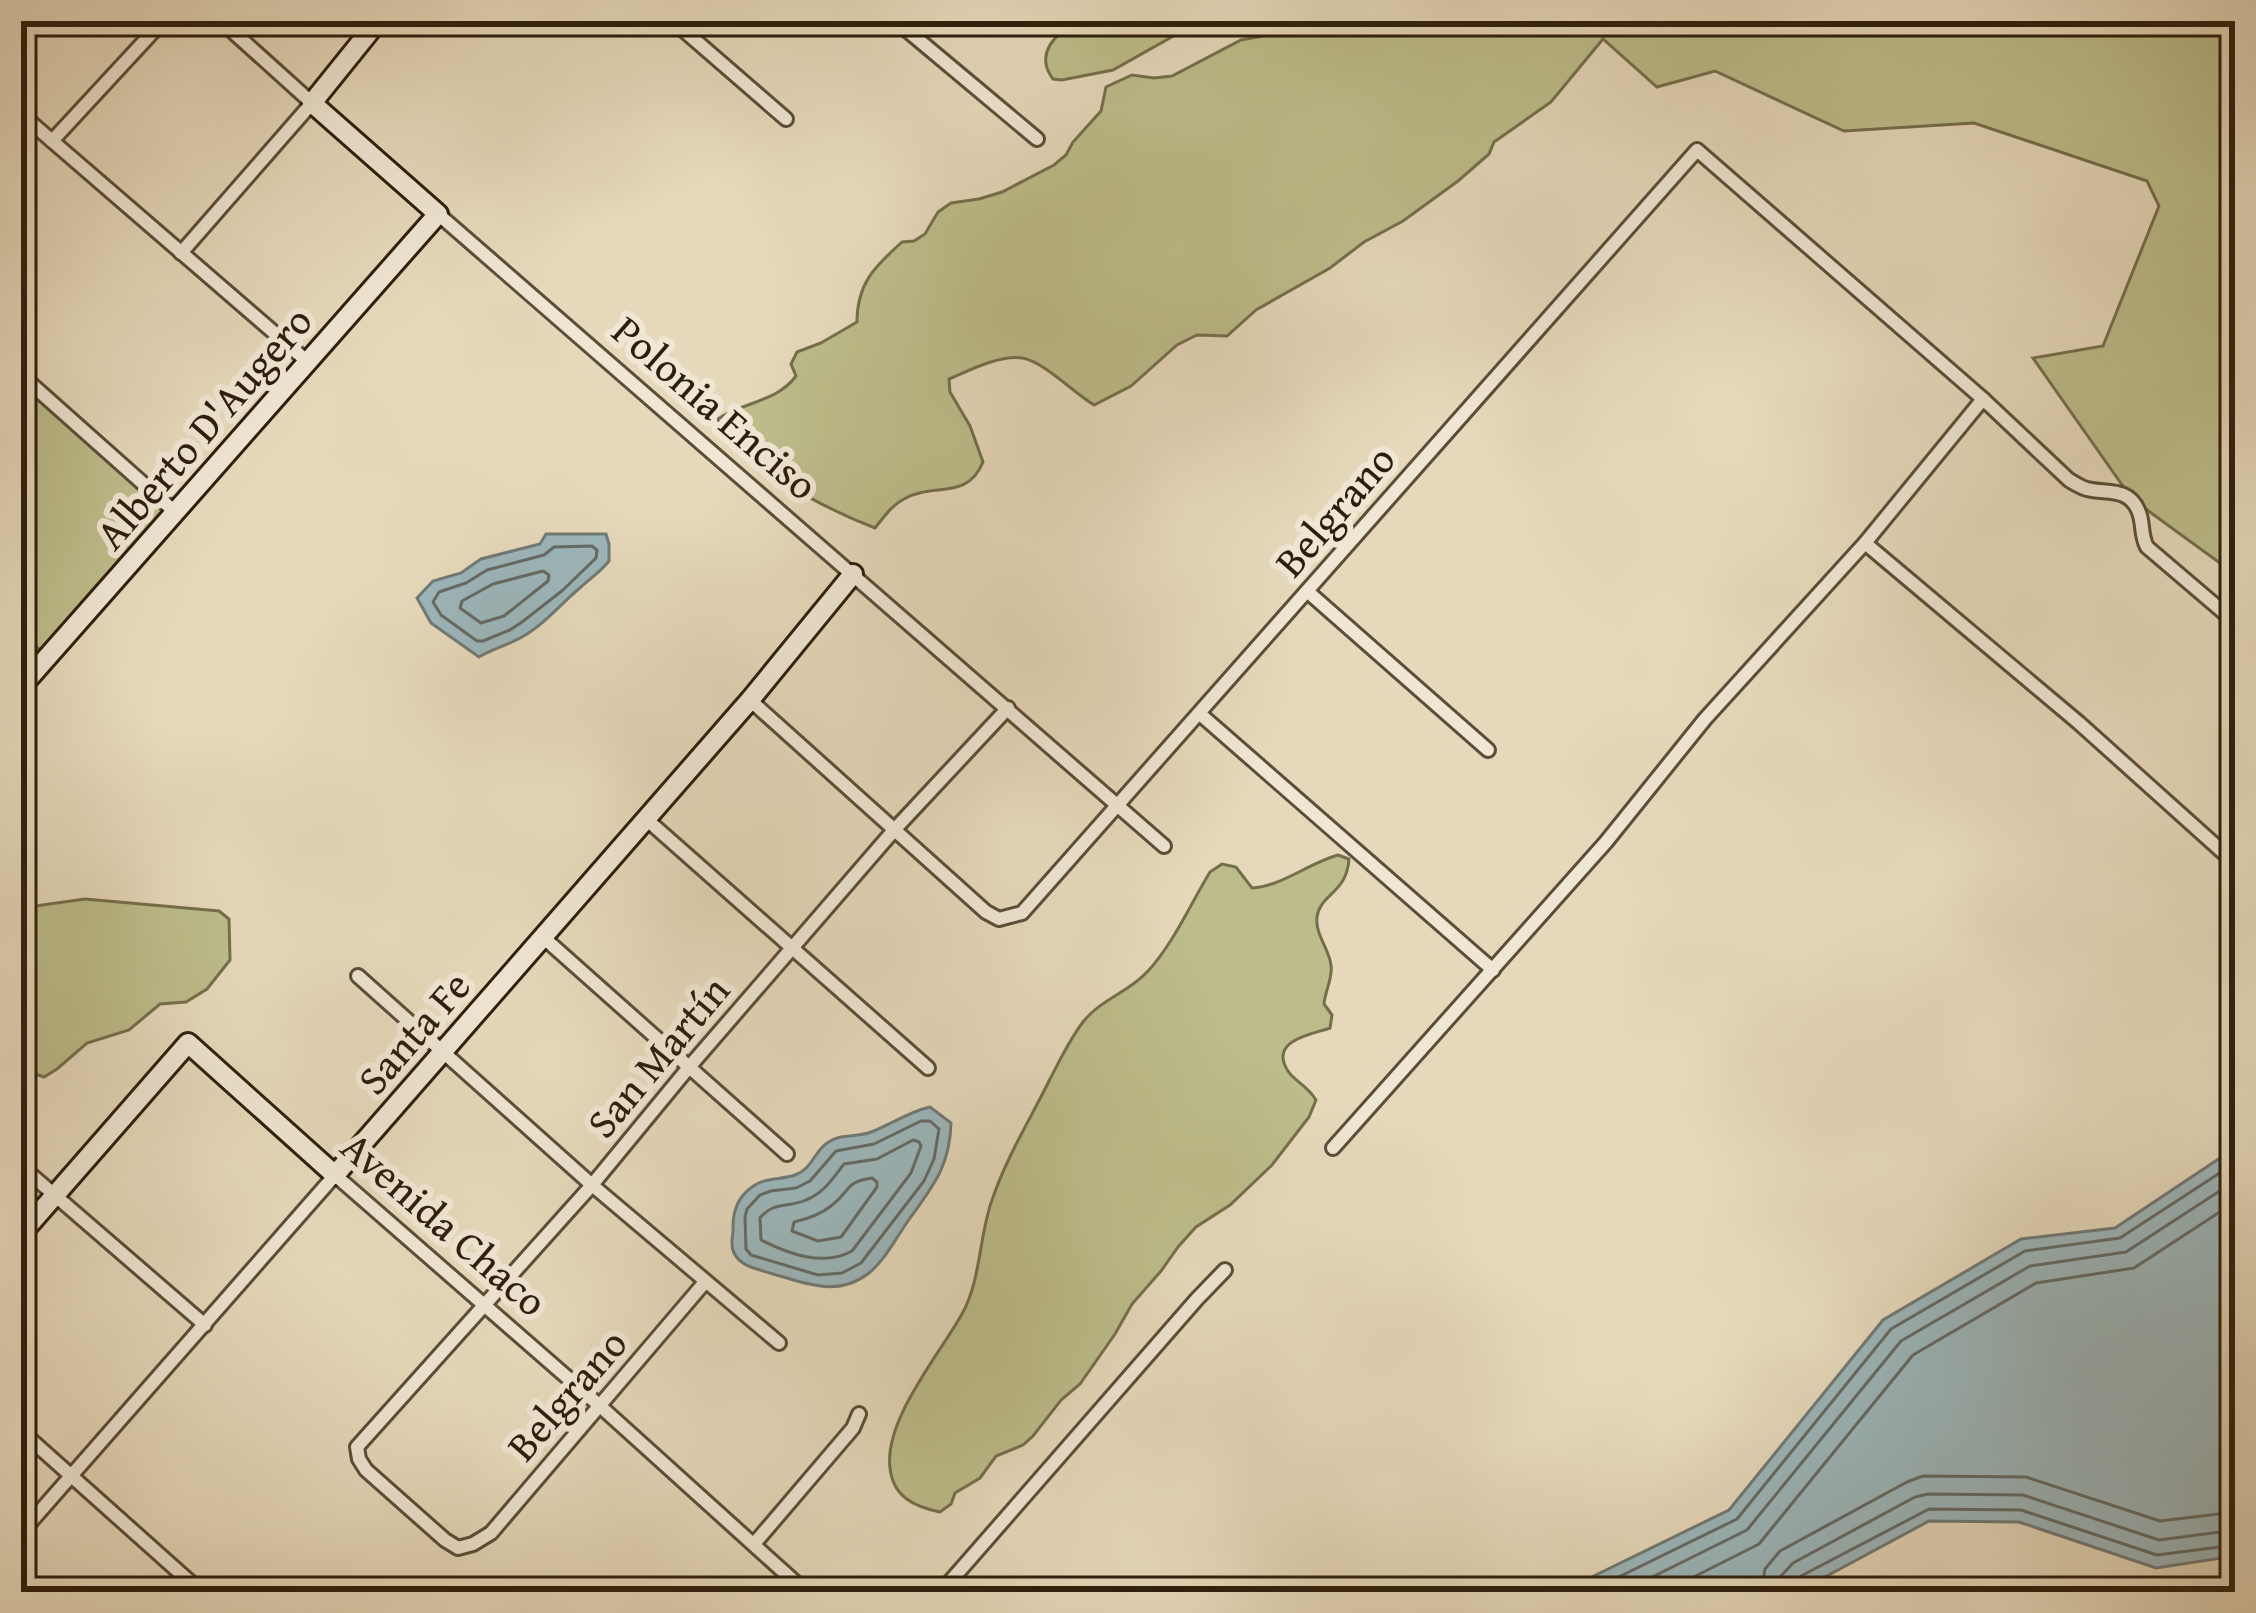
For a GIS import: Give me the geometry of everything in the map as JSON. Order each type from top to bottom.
[{"type":"main road","points":[[312,103],[378,21]]},
{"type":"main road","name":"Polonia Enciso","points":[[312,103],[438,214]]},
{"type":"main road","name":"Alberto D'Augero","points":[[21,687],[438,214]]},
{"type":"main road","name":"Santa Fe","points":[[335,1175],[750,700],[854,574]]},
{"type":"main road","name":"Avenida Chaco","points":[[54,1196],[188,1043],[335,1175]]},
{"type":"main road","points":[[21,1234],[54,1196]]},
{"type":"street","points":[[52,141],[163,21]]},
{"type":"street","name":"Polonia Enciso","points":[[221,21],[312,103]]},
{"type":"street","points":[[673,21],[786,119]]},
{"type":"street","points":[[896,21],[1037,139]]},
{"type":"street","points":[[181,253],[312,103]]},
{"type":"street","points":[[21,114],[308,362]]},
{"type":"street","name":"Belgrano","points":[[895,830],[986,912],[999,919],[1022,913],[1697,150],[1983,399]]},
{"type":"street","name":"Polonia Enciso","points":[[438,214],[1164,846]]},
{"type":"street","points":[[21,375],[175,512]]},
{"type":"street","points":[[1333,1148],[1606,842],[1983,399],[2069,480],[2084,489],[2132,499],[2141,515],[2140,535],[2147,547],[2235,622]]},
{"type":"street","points":[[1865,543],[2080,723],[2235,863]]},
{"type":"street","points":[[1307,591],[1488,750]]},
{"type":"street","points":[[750,700],[895,830]]},
{"type":"street","name":"San Martín","points":[[473,1544],[458,1548],[445,1540],[366,1471],[356,1447],[592,1185],[895,830],[1008,708]]},
{"type":"street","points":[[1200,714],[1493,970]]},
{"type":"street","points":[[645,818],[928,1068]]},
{"type":"street","points":[[544,938],[787,1154]]},
{"type":"street","points":[[358,976],[778,1343]]},
{"type":"street","points":[[21,1166],[205,1325]]},
{"type":"street","name":"Avenida Chaco","points":[[335,1175],[806,1592]]},
{"type":"street","name":"Santa Fe","points":[[21,1533],[335,1175]]},
{"type":"street","points":[[941,1592],[1225,1270]]},
{"type":"street","name":"Belgrano","points":[[473,1544],[490,1533],[705,1282]]},
{"type":"street","points":[[754,1544],[853,1428],[859,1414]]},
{"type":"street","points":[[21,1431],[198,1589]]},
{"type":"green space","points":[[1080,21],[1200,21],[1113,70],[1053,79],[1046,61],[1050,44]]},
{"type":"green space","points":[[1315,21],[2235,21],[2235,574],[2132,499],[2033,358],[2103,346],[2159,206],[2147,181],[1974,123],[1844,131],[1715,71],[1657,87],[1603,39],[1551,102],[1494,142],[1489,154],[1458,181],[1330,268],[1256,310],[1227,336],[1197,335],[1177,345],[1131,386],[1094,405],[1049,371],[1022,358],[994,361],[949,379],[950,392],[983,462],[968,482],[915,494],[888,512],[875,528],[798,491],[720,434],[718,419],[788,385],[796,376],[791,364],[797,352],[857,322],[860,297],[875,268],[902,242],[925,234],[938,212],[951,203],[1002,192],[1066,155],[1101,111],[1106,87],[1132,75],[1172,76],[1241,40],[1297,30]]},
{"type":"green space","points":[[21,375],[175,512],[48,657],[21,633]]},
{"type":"green space","points":[[1338,855],[1349,859],[1344,879],[1317,917],[1331,965],[1324,1004],[1332,1015],[1330,1028],[1295,1040],[1283,1060],[1316,1100],[1309,1117],[1272,1165],[1178,1247],[1132,1304],[1080,1384],[1033,1436],[996,1456],[980,1478],[955,1493],[951,1504],[940,1512],[907,1499],[890,1468],[895,1429],[968,1301],[998,1184],[1078,1028],[1156,962],[1210,872],[1222,864],[1236,867],[1252,888]]},
{"type":"green space","points":[[85,899],[219,911],[229,919],[230,960],[207,989],[186,1002],[160,1004],[129,1030],[87,1043],[44,1077],[21,1069],[21,908]]},
{"type":"water","points":[[546,534],[606,534],[609,561],[532,630],[479,657],[431,623],[417,598],[433,581],[461,573],[481,559],[540,544]]},
{"type":"water","points":[[930,1107],[951,1123],[943,1164],[932,1187],[869,1273],[845,1285],[821,1286],[756,1269],[737,1258],[732,1246],[734,1215],[752,1187],[801,1172],[832,1140],[871,1132]]},
{"type":"water","points":[[2235,1148],[2235,1556],[2156,1568],[2019,1522],[1929,1521],[1797,1592],[1561,1592],[1729,1510],[1883,1320],[2021,1239],[2115,1228]]}]
